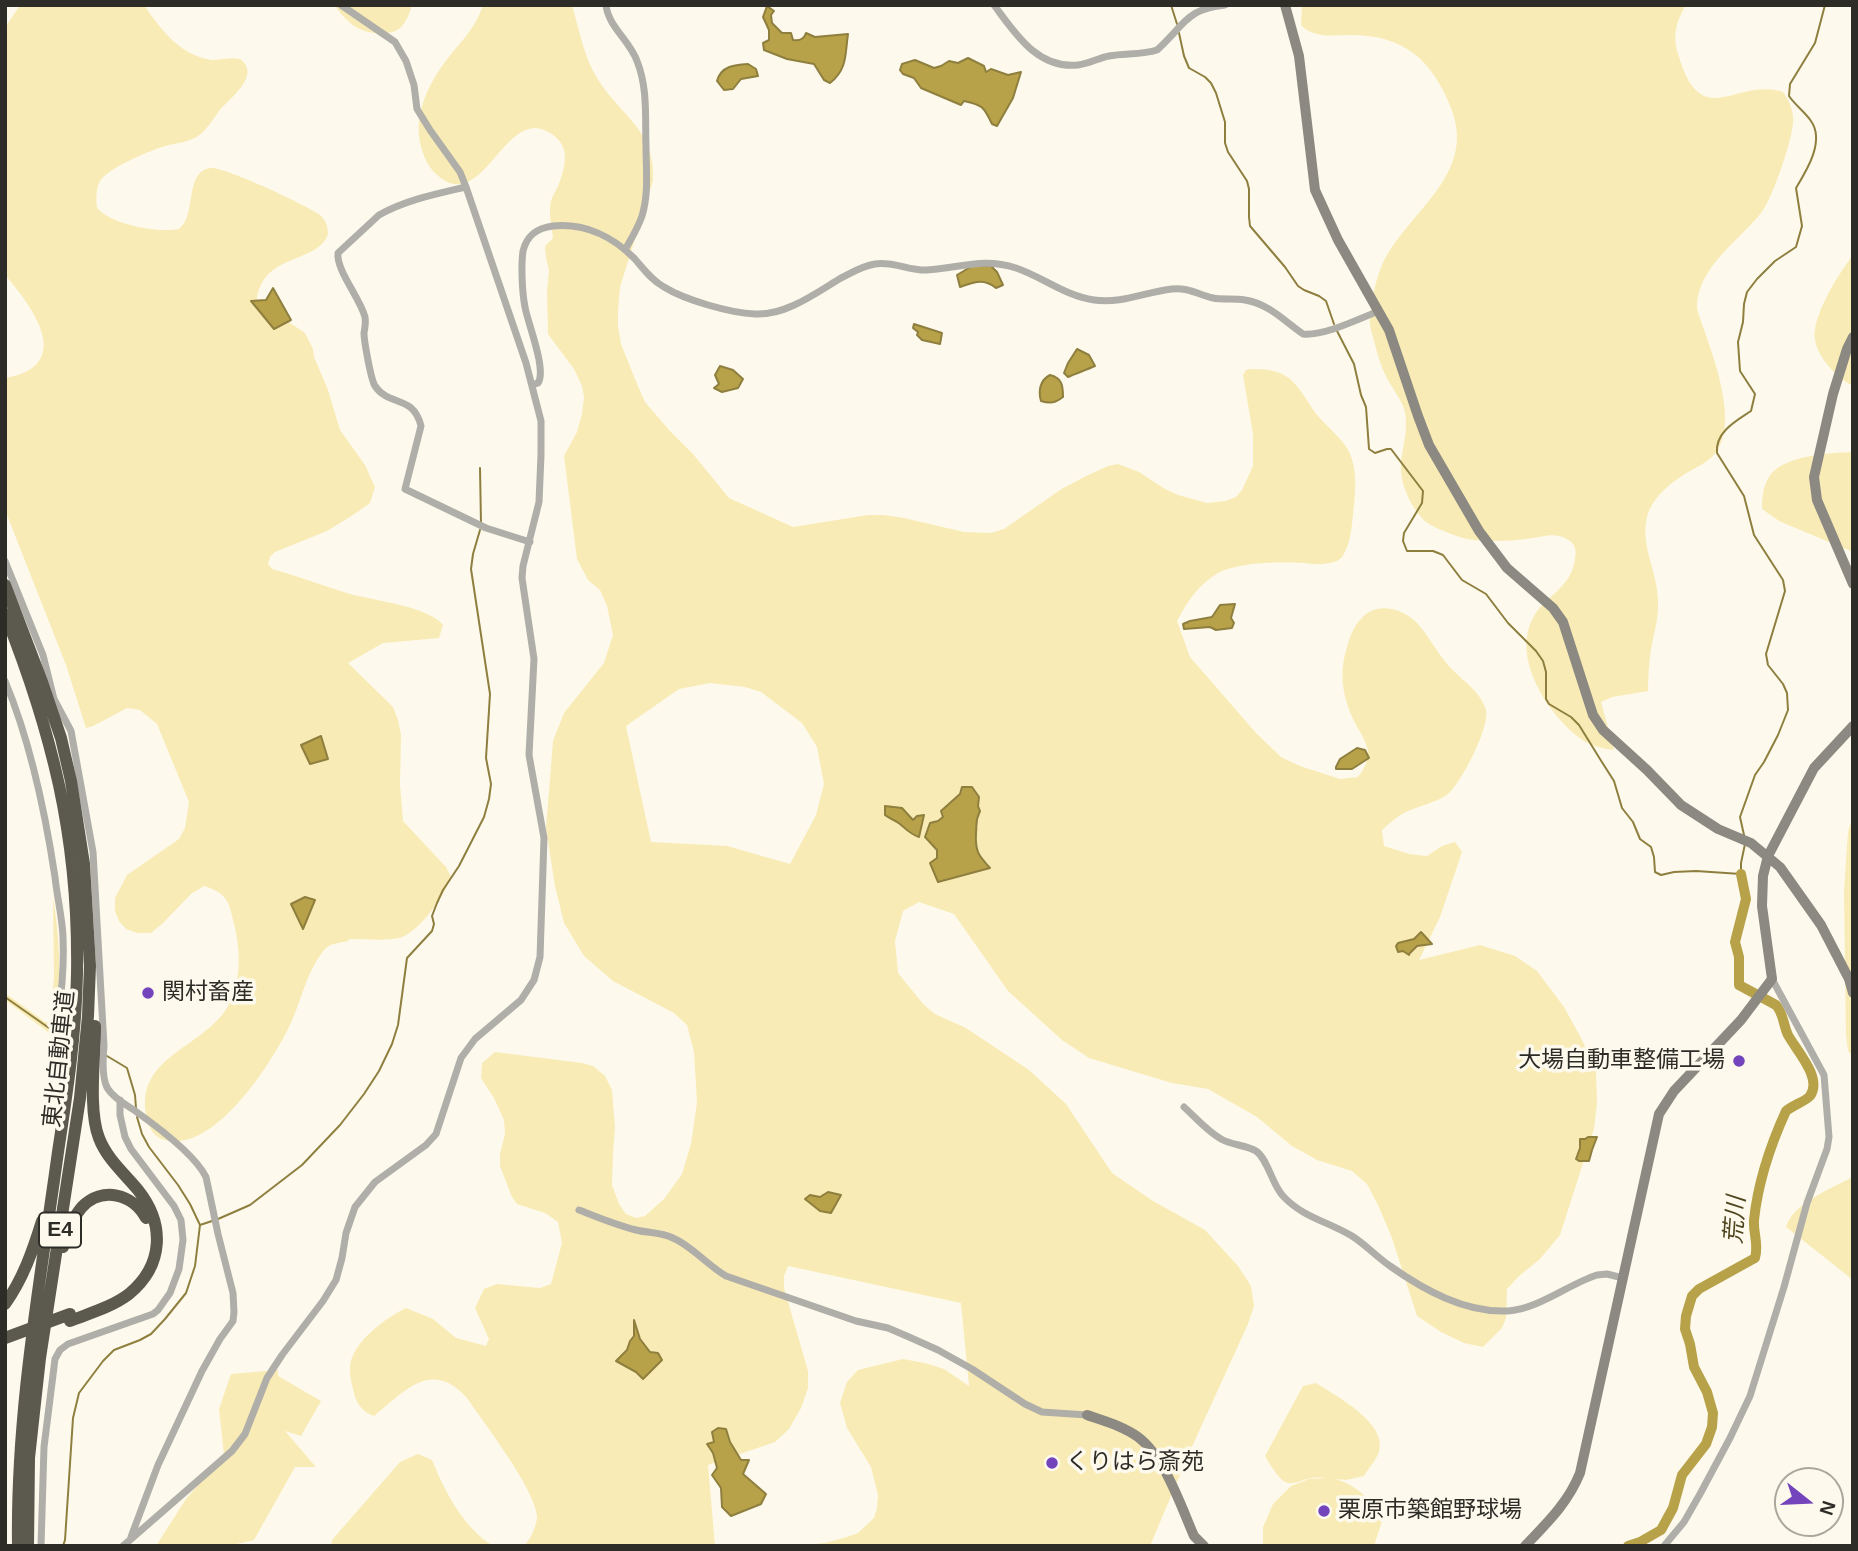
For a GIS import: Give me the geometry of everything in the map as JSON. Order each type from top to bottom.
[{"type":"highway","name":"東北自動車道","points":[[5,585],[43,682],[71,781],[79,824],[87,914],[89,979],[85,1056],[40,1358],[29,1458],[28,1546]]},
{"type":"highway","name":"東北自動車道","points":[[5,614],[24,663],[59,784],[67,825],[77,973],[75,1018],[60,1142],[33,1316],[23,1405],[18,1480],[18,1546]]},
{"type":"highway","points":[[5,1338],[99,1310],[128,1294],[143,1280],[153,1262],[157,1247],[157,1229],[150,1210],[139,1191],[109,1157],[99,1138],[94,1115],[95,1008],[87,914]]},
{"type":"highway","points":[[5,1304],[22,1276],[34,1246],[60,1142]]},
{"type":"highway","points":[[5,1345],[70,1317],[128,1286],[141,1272],[151,1240],[149,1224],[141,1208],[127,1198],[117,1195],[98,1197],[88,1202],[80,1209],[72,1223],[53,1277]]},
{"type":"street","points":[[123,1546],[232,1451],[245,1434],[267,1378],[336,1279],[355,1207],[375,1182],[426,1145],[436,1134],[461,1058],[475,1039],[521,999],[534,980],[540,957],[544,838],[529,755],[534,659],[522,578],[539,502],[541,421],[532,384],[460,172],[417,109],[414,85],[406,61],[395,42],[341,5]]},
{"type":"street","points":[[606,5],[612,22],[637,61],[645,104],[646,192],[642,216],[625,250]]},
{"type":"street","points":[[994,5],[1014,34],[1031,50],[1068,65],[1083,64],[1111,55],[1161,48],[1182,23],[1199,10],[1225,5]]},
{"type":"street","points":[[1285,5],[1299,56],[1315,190],[1338,240],[1389,330],[1429,444],[1479,531],[1507,568],[1553,608],[1563,622],[1593,715],[1603,730],[1681,805],[1718,829],[1745,840],[1780,867],[1821,925],[1849,979],[1853,993]]},
{"type":"street","points":[[466,187],[420,198],[385,211],[337,256],[341,270],[365,316],[365,342],[372,381],[382,394],[406,404],[414,409],[419,417],[421,426],[405,489],[486,528],[530,542]]},
{"type":"street","points":[[532,384],[538,383],[541,378],[539,360],[524,306],[522,261],[525,242],[539,229],[556,226],[597,232],[625,250],[662,287],[702,303],[754,314],[774,312],[796,304],[867,265],[881,263],[925,270],[992,263],[1023,271],[1080,298],[1108,301],[1186,289],[1215,299],[1248,300],[1267,306],[1303,334],[1310,335],[1378,311]]},
{"type":"street","points":[[1853,337],[1833,394],[1814,477],[1817,500],[1853,584]]},
{"type":"street","points":[[5,561],[43,655],[54,699],[71,731],[93,852],[102,1057],[107,1088],[184,1150],[203,1170],[233,1293],[233,1321],[202,1371],[158,1465],[130,1539]]},
{"type":"street","points":[[5,681],[19,712],[34,770],[63,936],[59,1035],[51,1063]]},
{"type":"street","points":[[19,712],[29,710]]},
{"type":"street","points":[[1664,1546],[1684,1522],[1750,1396],[1807,1203],[1827,1149],[1829,1137],[1824,1075],[1769,984],[1762,906],[1763,876],[1768,856],[1814,768],[1853,726]]},
{"type":"street","points":[[1525,1546],[1561,1508],[1580,1473],[1659,1114],[1674,1091],[1741,1020],[1769,984]]},
{"type":"street","points":[[41,1546],[44,1447],[55,1359],[60,1350],[68,1344],[153,1314],[170,1293],[179,1269],[183,1240],[181,1220],[174,1206],[131,1149],[125,1137],[120,1101]]},
{"type":"street","points":[[1184,1107],[1222,1139],[1257,1152],[1264,1160],[1275,1185],[1295,1207],[1306,1215],[1354,1237],[1391,1266],[1447,1299],[1480,1309],[1511,1311],[1527,1308],[1597,1275],[1607,1274],[1623,1278]]},
{"type":"street","points":[[579,1210],[637,1231],[670,1236],[726,1276],[909,1337],[972,1369],[1042,1412],[1087,1415],[1114,1424],[1138,1437],[1158,1458],[1194,1535],[1204,1546]]},
{"type":"shaded area","points":[[20,5],[144,5],[157,24],[191,53],[212,60],[240,59],[246,65],[248,72],[242,86],[204,131],[185,142],[162,147],[128,161],[104,176],[99,184],[97,208],[113,219],[135,226],[159,230],[179,229],[188,214],[196,178],[209,168],[230,173],[264,187],[322,217],[328,234],[322,243],[270,273],[262,283],[257,298],[305,333],[328,390],[340,430],[365,465],[375,487],[370,503],[327,531],[275,552],[268,564],[272,569],[350,594],[426,613],[443,625],[439,638],[383,643],[348,663],[393,707],[401,735],[400,784],[403,821],[446,867],[451,877],[448,885],[423,921],[407,935],[388,939],[349,939],[326,948],[313,968],[280,1043],[254,1083],[238,1104],[219,1121],[200,1134],[181,1141],[162,1139],[153,1132],[146,1114],[146,1095],[151,1080],[160,1067],[213,1024],[231,1001],[239,969],[239,957],[230,909],[222,895],[204,886],[191,894],[151,933],[137,933],[126,929],[119,921],[115,911],[115,898],[127,875],[179,839],[185,828],[189,802],[157,724],[140,710],[127,708],[86,728],[66,665],[5,510],[5,378],[27,371],[39,361],[44,349],[36,318],[5,275],[5,28]]},
{"type":"shaded area","points":[[334,5],[412,5],[398,30],[379,34],[354,26]]},
{"type":"shaded area","points":[[483,5],[572,5],[592,70],[643,136],[649,148],[653,181],[620,287],[618,326],[621,344],[645,402],[729,498],[793,527],[884,515],[964,532],[991,533],[1004,529],[1060,490],[1108,466],[1118,464],[1139,472],[1178,495],[1207,503],[1226,501],[1236,497],[1242,490],[1253,466],[1253,434],[1243,375],[1250,369],[1281,373],[1300,390],[1350,455],[1354,468],[1355,490],[1348,545],[1342,557],[1331,563],[1248,565],[1227,569],[1211,577],[1194,594],[1177,621],[1190,657],[1256,733],[1281,757],[1340,779],[1358,777],[1368,757],[1368,749],[1346,701],[1342,675],[1351,636],[1358,622],[1367,613],[1381,608],[1397,610],[1411,618],[1483,703],[1486,710],[1484,729],[1460,779],[1447,795],[1404,813],[1382,830],[1384,846],[1409,854],[1427,856],[1442,846],[1455,842],[1462,852],[1440,917],[1419,960],[1480,945],[1515,956],[1537,971],[1564,1007],[1596,1070],[1597,1102],[1594,1129],[1560,1235],[1540,1259],[1507,1289],[1506,1318],[1502,1328],[1483,1347],[1464,1343],[1417,1316],[1392,1238],[1378,1205],[1367,1184],[1352,1171],[1317,1160],[1292,1146],[1257,1117],[1208,1089],[1172,1083],[1089,1058],[1062,1040],[1008,991],[954,914],[919,902],[903,911],[895,941],[898,973],[924,1005],[935,1014],[966,1028],[1029,1070],[1066,1104],[1112,1173],[1153,1201],[1205,1230],[1238,1266],[1251,1286],[1254,1306],[1248,1324],[1150,1546],[795,1546],[825,1543],[847,1537],[858,1533],[874,1518],[878,1495],[871,1467],[847,1428],[840,1403],[847,1382],[858,1370],[903,1359],[944,1369],[969,1386],[961,1303],[788,1266],[784,1276],[784,1288],[808,1371],[808,1388],[789,1429],[775,1442],[708,1465],[715,1546],[524,1546],[531,1537],[537,1516],[528,1490],[467,1398],[454,1386],[430,1380],[418,1383],[374,1416],[364,1410],[357,1401],[350,1372],[352,1357],[372,1331],[398,1312],[406,1308],[433,1319],[456,1338],[486,1346],[489,1339],[475,1308],[484,1289],[497,1284],[540,1288],[551,1284],[562,1243],[558,1222],[545,1213],[517,1204],[512,1197],[500,1166],[505,1134],[504,1120],[481,1078],[482,1063],[495,1052],[582,1063],[593,1066],[605,1076],[612,1090],[615,1127],[612,1185],[626,1214],[636,1218],[645,1216],[664,1199],[682,1174],[691,1144],[697,1102],[694,1052],[687,1025],[674,1013],[613,981],[584,956],[564,923],[555,886],[546,828],[553,741],[564,713],[604,663],[613,635],[607,606],[600,590],[588,580],[577,559],[564,456],[577,432],[582,414],[582,386],[574,369],[548,334],[549,270],[545,246],[553,238],[550,205],[564,168],[563,147],[549,132],[531,128],[517,135],[479,175],[465,183],[450,183],[433,171],[420,142],[419,119],[425,97],[441,67],[472,28]],"holes":[[[710,683],[745,687],[761,692],[802,723],[817,747],[824,784],[816,815],[790,864],[727,846],[651,842],[626,726],[679,689]]]},
{"type":"shaded area","points":[[1302,5],[1686,5],[1679,18],[1675,37],[1688,80],[1698,92],[1710,98],[1766,89],[1783,92],[1791,106],[1793,122],[1790,141],[1766,206],[1720,256],[1703,281],[1699,294],[1697,309],[1721,385],[1725,426],[1721,443],[1712,457],[1667,487],[1649,510],[1645,528],[1658,607],[1650,654],[1648,691],[1612,697],[1601,702],[1614,750],[1586,742],[1564,724],[1546,702],[1532,675],[1528,660],[1526,646],[1533,618],[1563,585],[1573,569],[1573,544],[1556,535],[1489,541],[1451,534],[1420,516],[1407,494],[1402,478],[1405,413],[1380,360],[1370,327],[1371,311],[1382,265],[1393,246],[1436,192],[1455,154],[1457,132],[1451,108],[1435,76],[1425,64],[1401,45],[1370,36],[1324,35],[1312,32],[1301,25]]},
{"type":"shaded area","points":[[767,6],[774,11],[771,15],[772,23],[782,33],[791,33],[793,40],[801,39],[806,33],[815,37],[848,34],[843,66],[836,78],[830,83],[824,80],[814,64],[787,59],[764,50],[763,43],[769,40],[769,30],[763,17]]},
{"type":"shaded area","points":[[968,58],[984,66],[986,72],[991,69],[1008,75],[1021,72],[1013,98],[997,126],[992,124],[985,110],[979,106],[964,101],[961,105],[921,88],[914,78],[900,70],[902,64],[915,60],[934,68],[949,61],[958,63]]},
{"type":"shaded area","points":[[748,64],[756,69],[758,76],[741,79],[733,89],[724,90],[717,81],[722,72],[733,66]]},
{"type":"shaded area","points":[[1853,255],[1853,386],[1835,373],[1824,360],[1817,347],[1815,330],[1827,296]]},
{"type":"shaded area","points":[[972,266],[991,266],[1003,285],[996,288],[979,282],[960,287],[957,275]]},
{"type":"shaded area","points":[[273,288],[291,320],[274,329],[251,301],[266,300]]},
{"type":"shaded area","points":[[914,324],[942,333],[940,344],[922,340],[913,328]]},
{"type":"shaded area","points":[[1077,349],[1089,355],[1095,366],[1068,377],[1064,373]]},
{"type":"shaded area","points":[[720,366],[733,370],[743,379],[738,388],[722,392],[714,388],[719,384],[715,375]]},
{"type":"shaded area","points":[[1050,375],[1061,383],[1063,397],[1055,402],[1041,401],[1042,383]]},
{"type":"shaded area","points":[[1853,452],[1853,552],[1779,521],[1762,509],[1767,481],[1775,470],[1784,464],[1807,457]]},
{"type":"shaded area","points":[[1235,604],[1231,618],[1234,623],[1232,628],[1184,629],[1183,624],[1190,621],[1212,617],[1220,605]]},
{"type":"shaded area","points":[[321,736],[328,759],[310,764],[301,745]]},
{"type":"shaded area","points":[[1357,748],[1365,750],[1369,758],[1352,769],[1336,769],[1340,759]]},
{"type":"shaded area","points":[[962,787],[972,787],[979,797],[976,844],[980,856],[990,868],[938,882],[930,863],[937,858],[937,850],[925,837],[930,823],[943,817],[941,811],[960,794]]},
{"type":"shaded area","points":[[885,806],[902,808],[913,820],[924,815],[919,837],[885,815]]},
{"type":"shaded area","points":[[1853,815],[1853,1056],[1848,1051],[1846,1035],[1844,891],[1848,832]]},
{"type":"shaded area","points":[[53,897],[59,968],[52,1035],[5,1000],[5,993],[45,1022],[50,1022],[54,978]]},
{"type":"shaded area","points":[[305,897],[315,900],[303,929],[291,904]]},
{"type":"shaded area","points":[[1421,932],[1432,944],[1417,946],[1409,955],[1403,951],[1398,952],[1398,943],[1414,939]]},
{"type":"shaded area","points":[[1597,1137],[1589,1161],[1579,1161],[1576,1159],[1580,1139]]},
{"type":"shaded area","points":[[1853,1177],[1853,1280],[1786,1227],[1790,1218],[1805,1204]]},
{"type":"shaded area","points":[[828,1192],[841,1195],[831,1213],[820,1211],[805,1199],[810,1195],[820,1197]]},
{"type":"shaded area","points":[[634,1320],[640,1339],[650,1352],[658,1353],[662,1360],[643,1379],[616,1361],[627,1350],[634,1336]]},
{"type":"shaded area","points":[[278,1370],[278,1376],[321,1401],[301,1436],[285,1431],[316,1467],[295,1467],[254,1540],[228,1546],[156,1546],[186,1499],[224,1455],[219,1409],[231,1374]]},
{"type":"shaded area","points":[[1316,1383],[1347,1403],[1368,1421],[1380,1441],[1378,1455],[1364,1476],[1346,1480],[1335,1479],[1362,1494],[1383,1518],[1374,1546],[1263,1546],[1263,1527],[1273,1504],[1291,1486],[1309,1479],[1328,1478],[1306,1479],[1287,1483],[1274,1471],[1265,1456],[1303,1386]]},
{"type":"shaded area","points":[[718,1428],[726,1429],[741,1460],[749,1460],[743,1474],[766,1494],[761,1504],[731,1516],[722,1507],[721,1488],[712,1475],[717,1468],[707,1444],[714,1442],[712,1432]]},
{"type":"shaded area","points":[[418,1454],[432,1460],[456,1508],[473,1529],[493,1546],[331,1546],[332,1540],[400,1462]]},
{"type":"waterway","points":[[1171,5],[1177,24]]},
{"type":"waterway","points":[[1744,835],[1740,817],[1755,775],[1778,735],[1788,710],[1787,693],[1768,665],[1766,654],[1785,591],[1783,580],[1754,535],[1744,496],[1717,453],[1717,446],[1723,433],[1751,411],[1755,394],[1740,371],[1738,342],[1747,292],[1775,261],[1796,247],[1802,226],[1796,188],[1813,155],[1816,137],[1811,121],[1789,96],[1790,84],[1815,43],[1825,5]]},
{"type":"waterway","points":[[1179,33],[1189,68],[1205,77],[1216,93],[1225,122],[1228,152],[1247,181],[1250,226],[1298,286],[1326,301],[1334,324]]},
{"type":"waterway","points":[[1336,329],[1354,364],[1366,407],[1369,449],[1375,453],[1391,449],[1423,491],[1422,503],[1404,533],[1403,541],[1407,551],[1433,551],[1443,555],[1462,580],[1486,594],[1508,623],[1536,651],[1546,672],[1546,699],[1579,725],[1614,781],[1622,808],[1633,822],[1640,839],[1651,847],[1655,872],[1661,875],[1696,871],[1741,874],[1745,844]]},
{"type":"waterway","points":[[480,468],[481,524]]},
{"type":"waterway","points":[[218,1219],[250,1205],[302,1165],[340,1125],[364,1094],[392,1044],[398,1025],[407,958],[432,931],[432,916],[437,903],[484,817],[491,784],[486,758],[490,694],[471,569],[480,530]]},
{"type":"waterway","name":"荒川","points":[[1628,1546],[1661,1530],[1673,1508],[1682,1475],[1706,1444],[1712,1427],[1713,1413],[1707,1392],[1694,1367],[1685,1329],[1692,1296],[1699,1289],[1755,1258],[1756,1206],[1770,1151],[1786,1111],[1808,1098],[1813,1089],[1811,1073],[1788,1035],[1779,1008],[1739,985],[1739,957],[1735,942],[1746,899],[1741,874]]},
{"type":"waterway","points":[[5,997],[49,1028]]},
{"type":"waterway","points":[[60,1031],[67,1032]]},
{"type":"waterway","points":[[107,1056],[127,1068],[136,1108]]},
{"type":"waterway","points":[[63,1546],[73,1418],[79,1393],[114,1350],[151,1334],[165,1319],[186,1293],[195,1266],[200,1225],[178,1185],[149,1147],[137,1117]]},
{"type":"waterway","points":[[200,1225],[212,1221]]},
{"type":"tunnel","points":[[62,1036],[73,1043]]},
{"type":"place","name":"関村畜産","points":[[148,993]]},
{"type":"place","name":"大場自動車整備工場","points":[[1739,1061]]},
{"type":"place","name":"くりはら斎苑","points":[[1052,1463]]},
{"type":"place","name":"栗原市築館野球場","points":[[1324,1511]]}]
